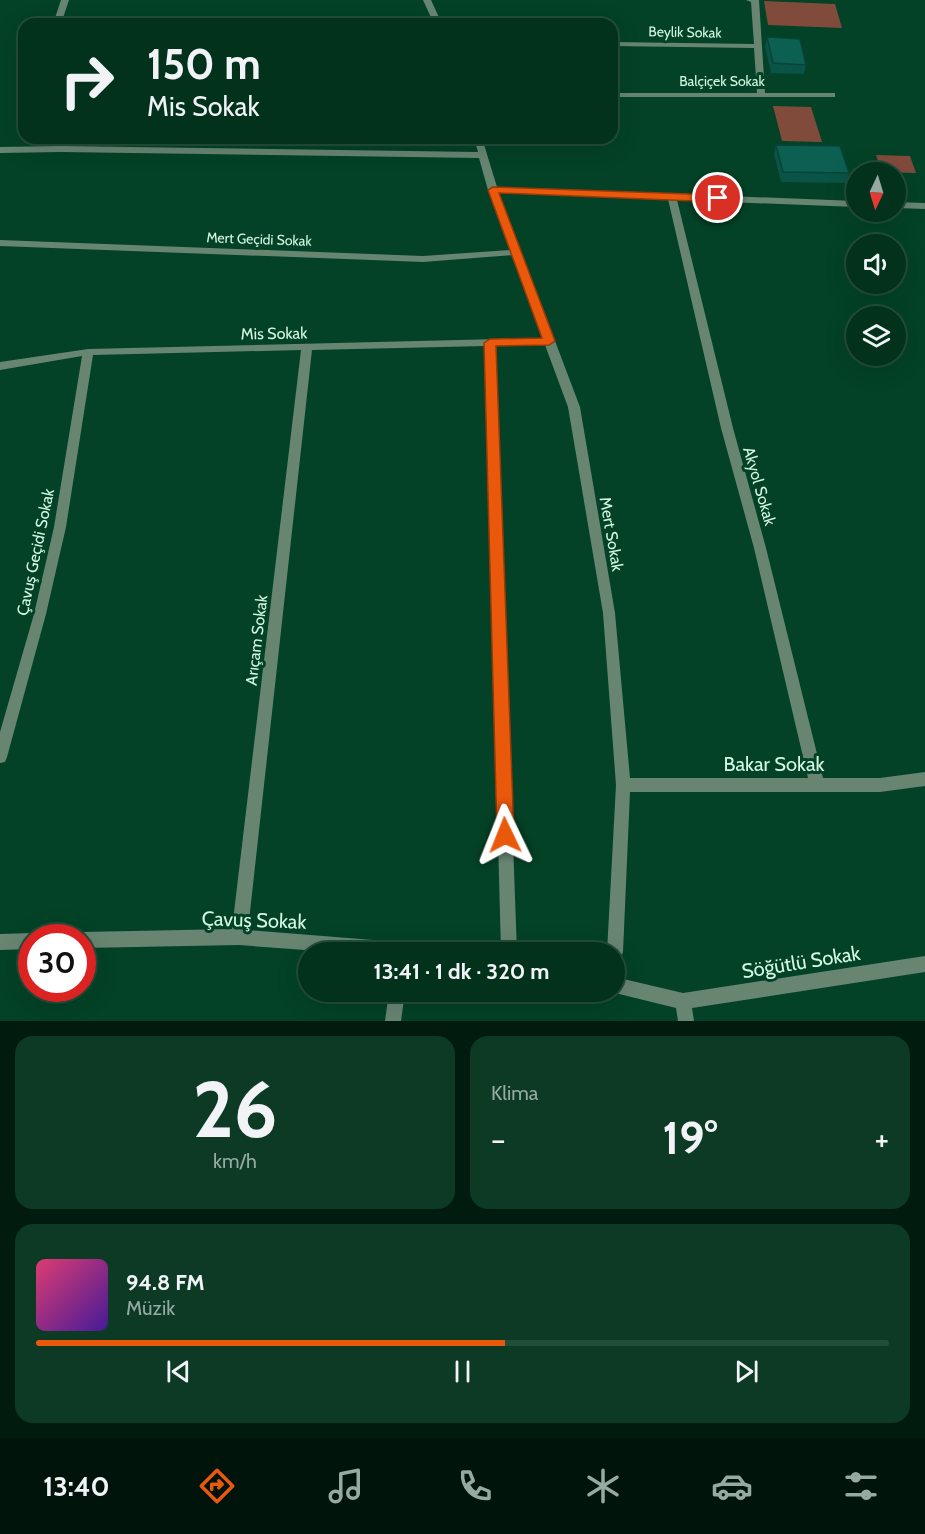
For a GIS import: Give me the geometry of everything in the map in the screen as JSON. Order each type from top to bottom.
[{"type":"street","points":[[59,18],[65,0]]},
{"type":"street","points":[[427,0],[435,18]]},
{"type":"street","points":[[750,0],[755,0],[761,95]]},
{"type":"street","name":"Beylik Sokak","points":[[618,44],[758,46]]},
{"type":"street","name":"Balçiçek Sokak","points":[[618,95],[832,95]]},
{"type":"street","points":[[61,149],[64,144]]},
{"type":"street","name":"Mert Sokak","points":[[480,144],[493,190],[574,407],[607,601],[623,785],[615,942]]},
{"type":"street","points":[[0,150],[483,155]]},
{"type":"street","points":[[493,190],[846,204]]},
{"type":"street","name":"Akyol Sokak","points":[[672,197],[727,428],[760,548],[817,785]]},
{"type":"street","points":[[906,205],[925,206]]},
{"type":"street","name":"Mert Geçidi Sokak","points":[[0,243],[423,258],[516,252]]},
{"type":"street","name":"Mis Sokak","points":[[0,366],[88,352],[549,341]]},
{"type":"street","points":[[490,343],[509,942]]},
{"type":"street","name":"Arıçam Sokak","points":[[239,937],[307,347]]},
{"type":"street","name":"Çavuş Geçidi Sokak","points":[[0,757],[40,614],[60,527],[88,352]]},
{"type":"street","name":"Bakar Sokak","points":[[623,785],[880,785],[925,779]]},
{"type":"street","name":"Çavuş Sokak","points":[[96,940],[239,937],[298,942]]},
{"type":"street","points":[[0,942],[18,941]]},
{"type":"street","name":"Söğütlü Sokak","points":[[683,1001],[925,964]]},
{"type":"street","points":[[625,987],[683,1001],[686,1021]]},
{"type":"street","points":[[393,1021],[396,1002]]},
{"type":"shaded area","points":[[764,1],[835,4],[842,28],[768,25]]},
{"type":"shaded area","points":[[773,106],[811,107],[822,142],[782,141]]},
{"type":"shaded area","points":[[876,155],[910,156],[916,173],[906,173],[906,162],[878,162]]},
{"type":"building","points":[[767,37],[800,39],[806,65],[773,63]]},
{"type":"building","points":[[776,145],[840,146],[846,164],[846,173],[783,172]]},
{"type":"route","points":[[505,835],[490,343],[549,341],[493,190],[718,198]]}]
